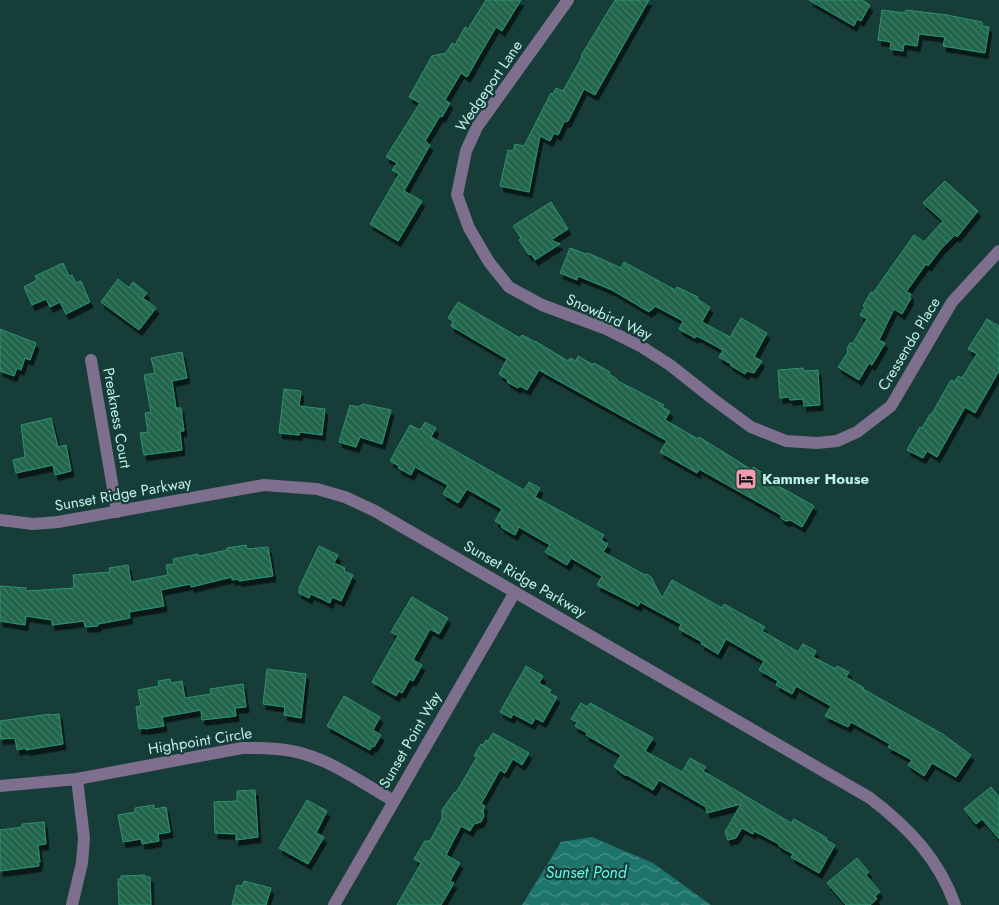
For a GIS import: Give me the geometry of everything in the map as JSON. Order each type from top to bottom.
[{"type":"street","name":"Wedgeport Lane","points":[[469,228],[457,195],[466,151],[477,127],[568,0]]},
{"type":"street","name":"Snowbird Way","points":[[469,228],[489,262],[509,287],[542,305],[604,328],[642,347],[670,365],[751,427],[786,441],[817,443],[837,441]]},
{"type":"street","name":"Cressendo Place","points":[[837,441],[857,432],[891,406],[952,302],[999,251]]},
{"type":"street","name":"Preakness Court","points":[[91,360],[118,512]]},
{"type":"street","name":"Sunset Ridge Parkway","points":[[0,520],[34,524],[50,523],[264,485],[317,489],[345,497],[375,511],[870,798],[890,813],[916,838],[932,859],[948,886],[955,905]]},
{"type":"street","name":"Sunset Point Way","points":[[334,905],[515,592]]},
{"type":"street","name":"Highpoint Circle","points":[[0,786],[77,779],[242,748],[262,748],[282,749],[326,762],[394,801]]},
{"type":"street","points":[[72,905],[82,863],[84,838],[77,779]]},
{"type":"water","name":"Sunset Pond","points":[[592,837],[653,863],[711,905],[522,905],[561,842]]},
{"type":"building","points":[[486,0],[521,0],[502,31],[496,27],[467,77],[461,73],[445,100],[450,103],[425,141],[430,145],[404,191],[422,201],[398,241],[370,224],[399,174],[392,170],[397,163],[386,157],[420,103],[409,97],[432,56],[446,53],[452,43],[455,45],[465,27],[468,29]]},
{"type":"building","points":[[615,0],[649,0],[595,95],[584,89],[568,121],[564,122],[558,135],[554,133],[550,141],[540,136],[529,192],[500,186],[508,150],[513,151],[515,144],[524,146],[551,93],[553,94],[556,88],[563,91],[581,56]]},
{"type":"building","points":[[809,0],[862,0],[870,5],[861,21],[857,19],[854,26]]},
{"type":"building","points":[[882,10],[905,13],[906,10],[982,22],[982,26],[989,27],[985,53],[943,46],[945,37],[919,34],[917,46],[904,44],[903,51],[890,49],[891,42],[878,40]]},
{"type":"building","points":[[945,181],[978,211],[957,237],[955,235],[928,266],[926,264],[906,292],[911,294],[909,298],[911,298],[902,314],[894,309],[879,340],[885,343],[872,365],[869,363],[859,380],[838,367],[848,352],[847,349],[850,343],[853,343],[867,319],[860,315],[865,307],[863,306],[871,292],[873,293],[914,235],[924,242],[943,221],[923,203]]},
{"type":"building","points":[[551,202],[568,229],[551,240],[560,244],[535,260],[531,254],[529,255],[519,240],[521,238],[513,226]]},
{"type":"building","points":[[570,248],[588,253],[621,268],[624,262],[675,290],[677,287],[698,297],[697,299],[710,307],[702,322],[730,337],[741,318],[767,333],[754,357],[762,361],[754,373],[747,371],[745,374],[719,357],[723,350],[679,329],[683,321],[655,306],[649,312],[612,290],[578,276],[577,280],[560,273]]},
{"type":"building","points":[[63,263],[69,276],[72,275],[76,283],[81,281],[90,302],[66,314],[60,302],[50,307],[46,299],[32,305],[24,287],[37,280],[35,276]]},
{"type":"building","points":[[118,279],[129,288],[133,282],[147,293],[143,298],[156,308],[139,330],[101,302]]},
{"type":"building","points":[[458,302],[520,338],[522,335],[535,341],[568,361],[570,358],[576,361],[578,356],[593,365],[594,363],[610,372],[609,374],[616,380],[664,405],[662,407],[670,411],[665,420],[698,439],[699,437],[752,470],[753,467],[768,476],[766,479],[814,506],[802,527],[790,520],[786,521],[781,518],[781,515],[699,469],[697,473],[660,452],[667,441],[539,370],[527,390],[507,382],[508,380],[499,374],[507,359],[451,326],[453,321],[448,318]]},
{"type":"building","points":[[987,319],[999,326],[999,371],[975,413],[965,407],[937,457],[927,451],[923,458],[907,450],[920,427],[922,428],[931,415],[951,380],[955,382],[958,376],[962,378],[977,354],[968,349]]},
{"type":"building","points":[[0,329],[36,343],[30,360],[25,358],[21,370],[17,368],[14,376],[0,371]]},
{"type":"building","points":[[182,352],[187,378],[172,381],[176,408],[181,408],[184,431],[180,431],[182,450],[144,455],[140,433],[148,432],[145,413],[151,412],[144,375],[155,373],[151,358]]},
{"type":"building","points":[[803,368],[803,371],[818,370],[820,405],[804,406],[803,399],[790,400],[789,397],[780,398],[778,370]]},
{"type":"building","points":[[284,389],[301,391],[299,406],[325,409],[322,435],[300,432],[299,435],[279,433]]},
{"type":"building","points":[[363,404],[391,410],[382,444],[360,437],[356,447],[339,442],[350,405],[358,407]]},
{"type":"building","points":[[51,418],[58,447],[66,445],[71,471],[55,475],[53,465],[16,473],[13,460],[25,457],[21,425]]},
{"type":"building","points":[[425,422],[436,428],[431,437],[524,490],[529,482],[540,488],[535,497],[604,535],[601,540],[608,544],[603,552],[651,577],[662,598],[672,580],[722,608],[724,604],[765,627],[762,631],[798,652],[803,644],[816,651],[813,657],[836,669],[837,666],[849,672],[846,677],[863,689],[944,735],[971,755],[956,777],[932,763],[924,776],[908,765],[912,760],[888,747],[890,744],[851,722],[848,727],[825,716],[831,706],[796,686],[792,694],[776,685],[778,681],[759,670],[764,661],[726,639],[718,654],[679,629],[681,624],[640,602],[638,606],[597,585],[602,576],[571,558],[567,565],[545,552],[550,545],[519,527],[515,535],[501,527],[502,525],[495,521],[502,509],[467,489],[458,503],[443,494],[448,485],[415,467],[411,475],[398,468],[399,466],[390,461],[410,425],[420,430]]},
{"type":"building","points":[[246,545],[247,549],[268,547],[273,576],[239,581],[238,579],[232,580],[232,577],[191,587],[190,584],[161,590],[164,606],[129,612],[130,618],[98,624],[98,626],[85,627],[84,621],[52,625],[52,620],[26,616],[25,625],[0,621],[0,586],[26,588],[26,591],[74,588],[73,575],[110,572],[109,568],[128,565],[131,582],[168,575],[166,565],[174,564],[173,559],[198,554],[199,556]]},
{"type":"building","points":[[319,546],[338,555],[334,563],[345,568],[344,571],[353,575],[341,601],[332,597],[330,603],[311,594],[309,598],[299,593],[299,588]]},
{"type":"building","points":[[412,597],[448,618],[439,634],[430,629],[413,660],[422,665],[413,681],[410,679],[402,693],[399,691],[396,696],[372,682],[398,636],[391,632]]},
{"type":"building","points":[[526,666],[543,676],[539,683],[551,690],[549,693],[557,697],[543,722],[535,718],[532,724],[513,714],[511,718],[500,712]]},
{"type":"building","points":[[267,669],[306,674],[301,718],[284,715],[285,707],[263,704]]},
{"type":"building","points":[[170,679],[171,683],[182,681],[185,698],[211,694],[210,689],[243,684],[246,707],[235,708],[236,716],[202,720],[201,710],[162,717],[164,726],[139,729],[136,707],[141,706],[138,690],[159,686],[158,681]]},
{"type":"building","points":[[344,696],[380,717],[373,730],[381,735],[370,750],[327,726]]},
{"type":"building","points":[[581,703],[587,707],[590,703],[653,738],[645,751],[682,772],[690,758],[706,767],[703,771],[791,823],[794,819],[827,838],[826,840],[835,845],[819,873],[791,857],[793,854],[779,846],[779,844],[754,831],[753,834],[742,828],[736,838],[728,840],[725,832],[741,804],[707,813],[706,807],[659,780],[653,790],[620,772],[614,767],[621,755],[586,735],[587,733],[575,726],[577,722],[571,719]]},
{"type":"building","points":[[59,714],[63,744],[17,750],[15,738],[0,739],[0,721]]},
{"type":"building","points":[[493,733],[529,753],[522,765],[513,759],[505,773],[500,770],[481,804],[485,806],[481,822],[474,824],[470,831],[461,826],[446,855],[460,863],[450,881],[454,883],[441,905],[397,905],[421,863],[414,859],[425,841],[430,841],[442,819],[442,810],[457,791],[477,757],[474,756],[481,744],[483,745],[486,740],[488,741]]},
{"type":"building","points":[[991,787],[999,797],[999,839],[982,819],[976,824],[964,809]]},
{"type":"building","points":[[255,790],[258,837],[236,840],[236,834],[215,833],[214,802],[237,801],[237,791]]},
{"type":"building","points":[[307,800],[327,811],[316,833],[324,837],[308,864],[279,848]]},
{"type":"building","points":[[154,805],[154,809],[166,807],[170,832],[158,834],[159,841],[142,844],[141,839],[123,842],[118,815],[135,812],[135,808]]},
{"type":"building","points":[[44,822],[46,844],[38,845],[39,866],[0,871],[0,830],[22,827],[22,824]]},
{"type":"building","points":[[857,858],[869,872],[866,875],[880,892],[875,896],[877,899],[870,905],[846,905],[827,883]]},
{"type":"building","points":[[145,875],[145,877],[150,877],[151,905],[119,905],[118,879],[121,879],[121,876]]},
{"type":"building","points":[[244,881],[271,888],[266,905],[232,905],[237,885],[242,886]]},
{"type":"place","name":"Kammer House","points":[[746,479]]}]
